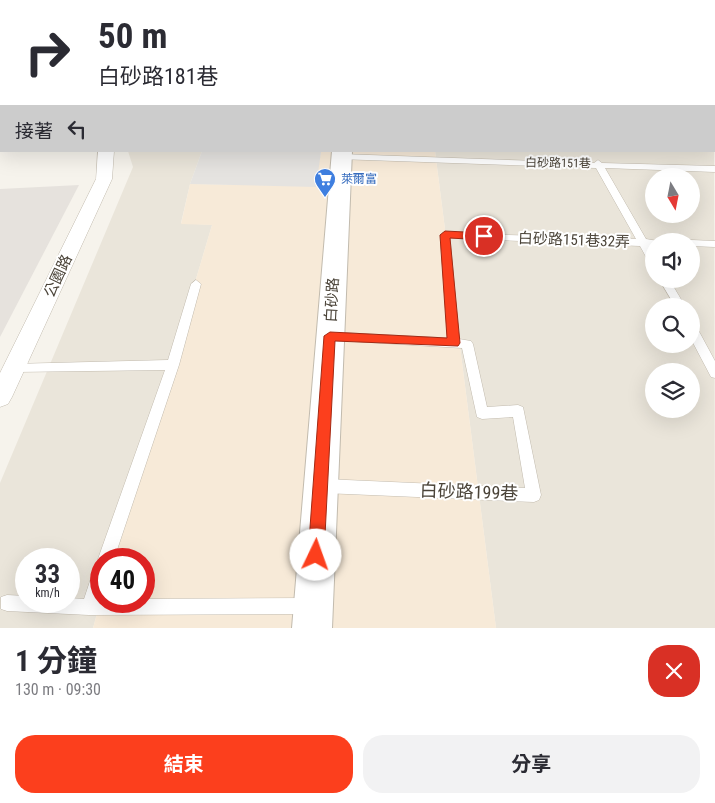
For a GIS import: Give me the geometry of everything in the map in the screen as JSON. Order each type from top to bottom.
[{"type":"street","name":"公園路","points":[[0,398],[7,368],[104,179],[106,152]]},
{"type":"street","name":"白砂路","points":[[312,617],[341,154]]},
{"type":"lane","name":"白砂路151巷","points":[[341,154],[715,169]]},
{"type":"lane","name":"白砂路151巷32弄","points":[[598,163],[645,238]]},
{"type":"lane","name":"白砂路151巷32弄","points":[[454,343],[445,235],[645,243]]},
{"type":"lane","points":[[700,243],[715,244]]},
{"type":"lane","points":[[110,548],[173,365],[196,284]]},
{"type":"lane","points":[[330,336],[454,343]]},
{"type":"lane","name":"白砂路199巷","points":[[320,486],[534,495],[518,411],[482,413],[467,344],[454,343]]},
{"type":"lane","points":[[700,344],[715,373]]},
{"type":"lane","points":[[7,368],[173,365]]},
{"type":"lane","points":[[6,603],[312,617]]},
{"type":"shaded area","points":[[128,152],[202,152],[190,184],[181,223],[212,225],[116,548],[90,548],[90,613],[97,613],[93,628],[0,628],[0,483],[133,167]]},
{"type":"shaded area","points":[[202,152],[321,152],[316,187],[190,184]]},
{"type":"shaded area","points":[[321,152],[435,152],[496,628],[93,628],[97,613],[155,613],[155,548],[116,548],[212,225],[181,224],[190,184],[314,186]]},
{"type":"shaded area","points":[[435,152],[714,152],[715,628],[496,628]]},
{"type":"shaded area","points":[[79,185],[0,337],[0,189]]},
{"type":"place","name":"萊爾富","points":[[325,198]]},
{"type":"route","points":[[316,555],[330,336],[454,343],[445,235],[484,236]]}]
